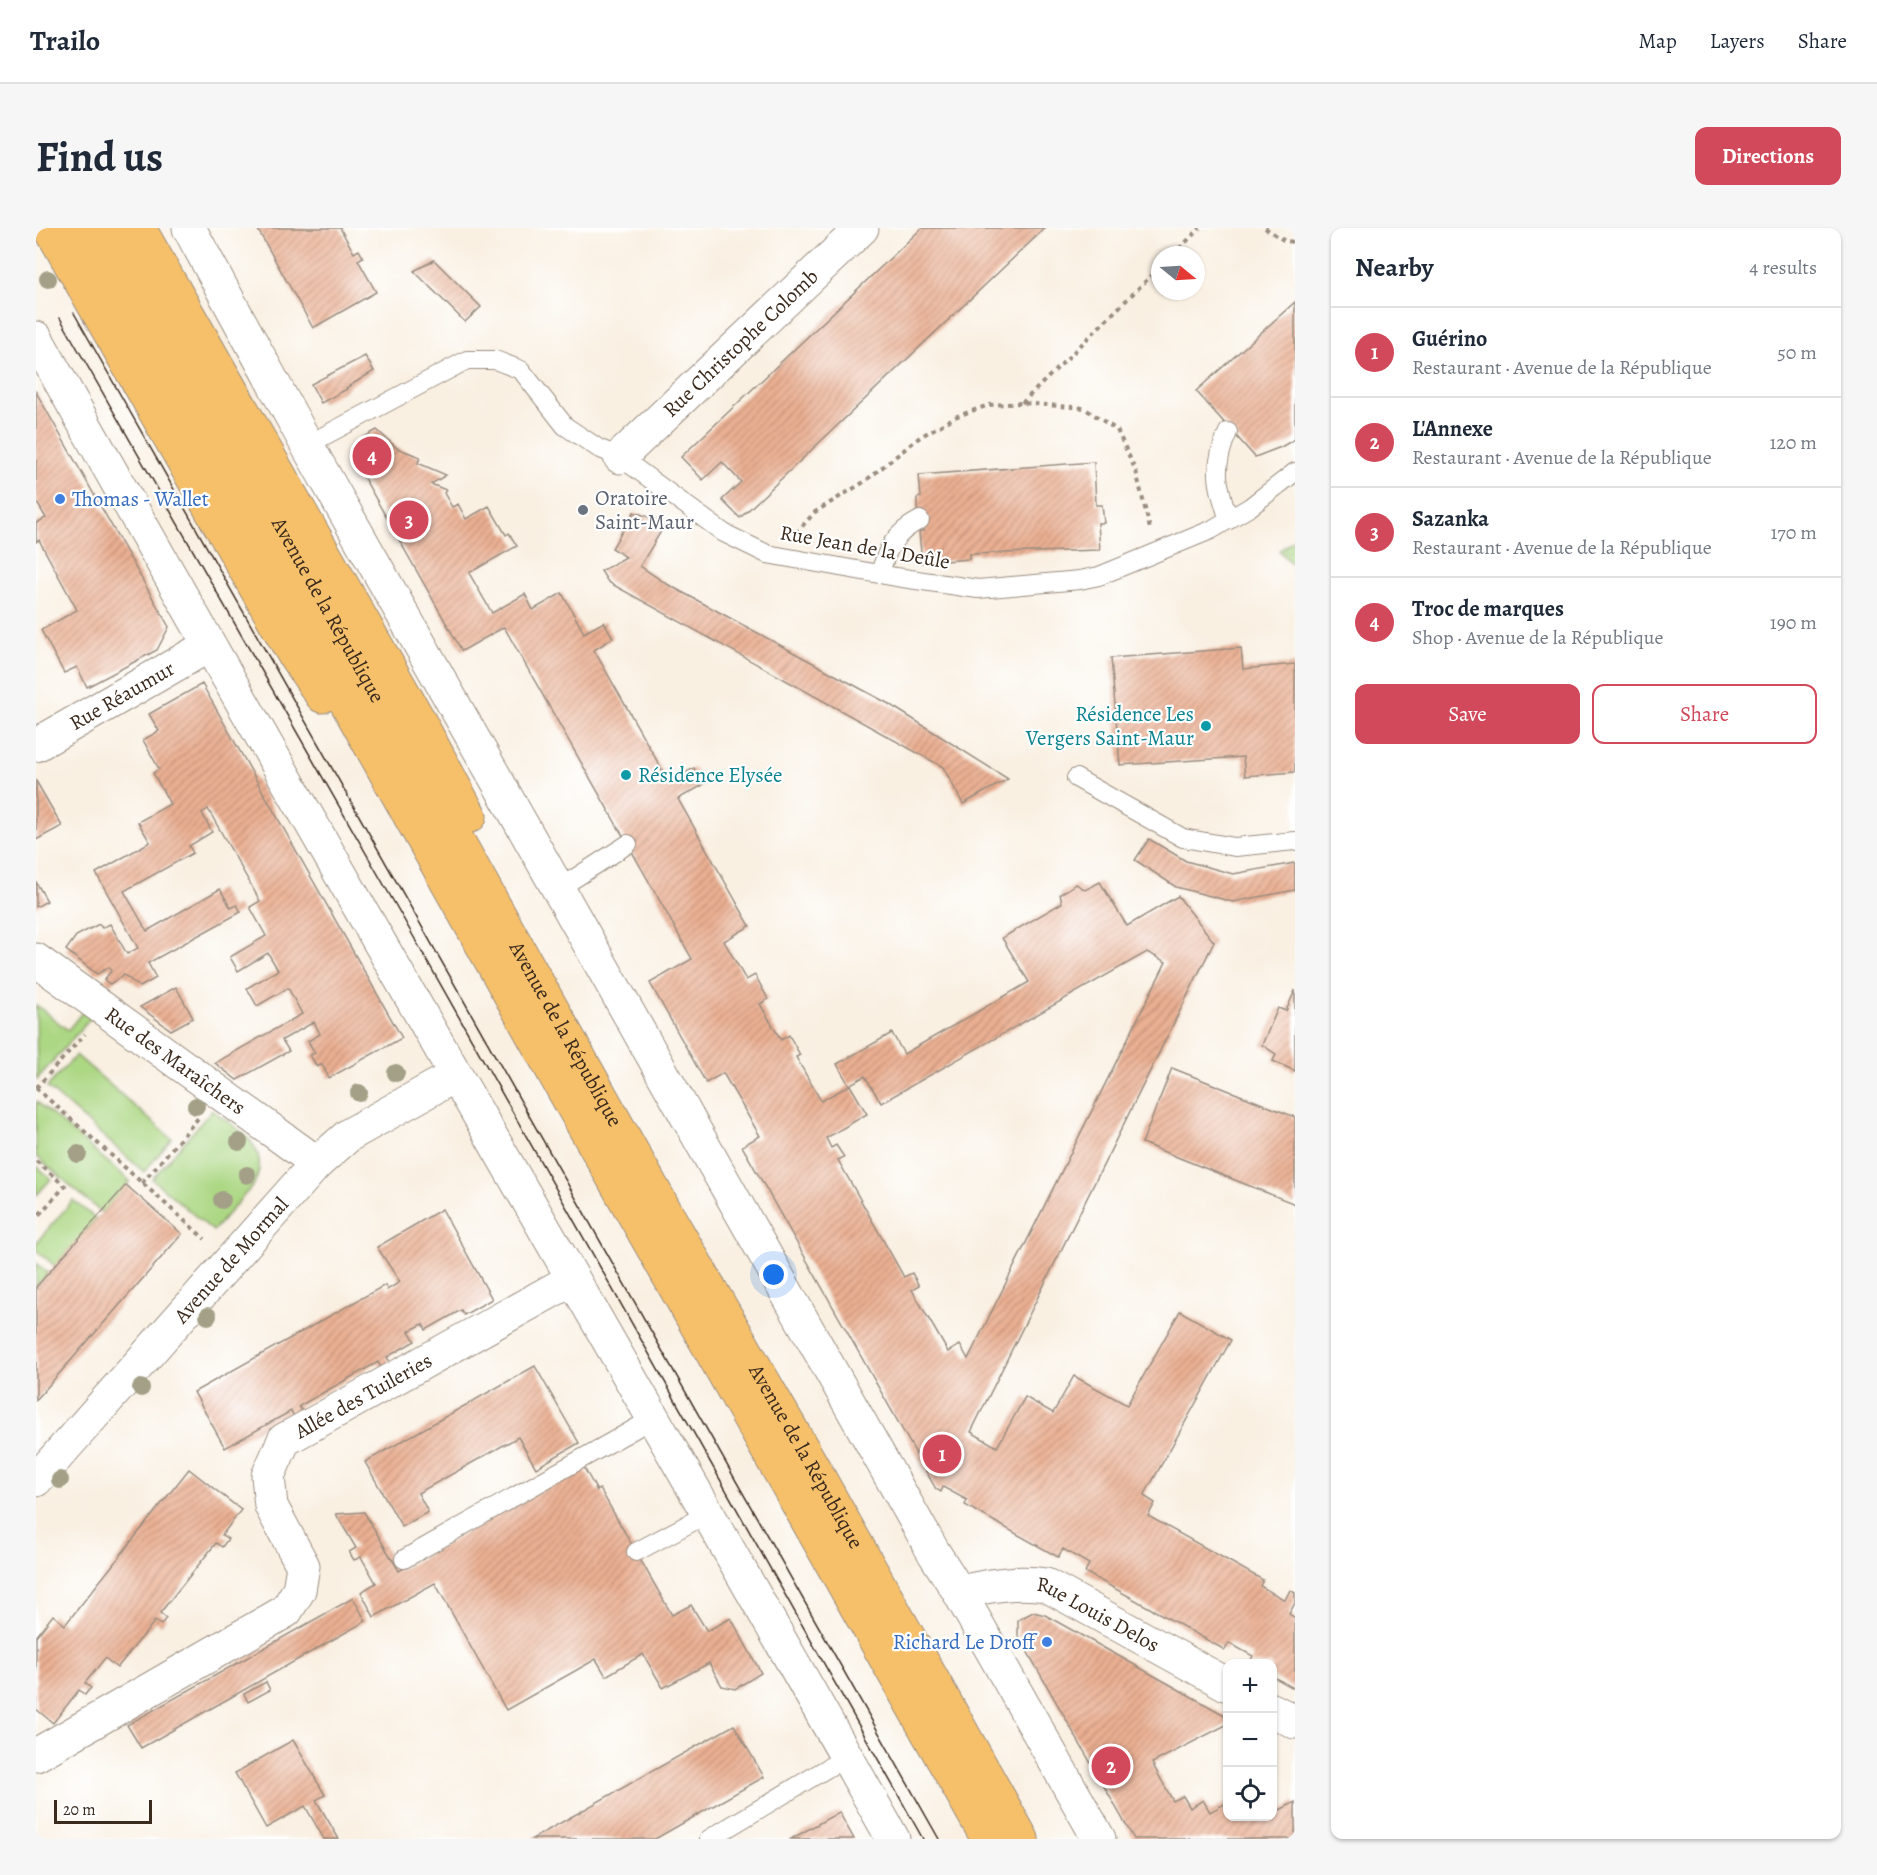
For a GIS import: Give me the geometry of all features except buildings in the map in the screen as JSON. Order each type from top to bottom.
[{"type":"main road","points":[[50,228],[294,655],[341,721],[388,775]]},
{"type":"main road","name":"Avenue de la République","points":[[77,228],[184,413],[611,1175],[988,1839]]},
{"type":"main road","name":"Avenue de la République","points":[[110,228],[1022,1839]]},
{"type":"main road","points":[[139,228],[416,715],[518,905],[542,950],[671,1221]]},
{"type":"street","points":[[189,228],[307,446],[934,1553],[959,1592],[1099,1839]]},
{"type":"street","name":"Rue Christophe Colomb","points":[[620,457],[862,228]]},
{"type":"street","points":[[36,338],[208,646],[893,1839]]},
{"type":"street","name":"Rue Réaumur","points":[[36,745],[208,646]]},
{"type":"street","name":"Rue des Maraîchers","points":[[36,960],[317,1163]]},
{"type":"street","name":"Avenue de Mormal","points":[[36,1480],[317,1163],[349,1135],[456,1075]]},
{"type":"street","name":"Allée des Tuileries","points":[[36,1755],[286,1611],[299,1590],[303,1566],[271,1506],[268,1476],[284,1440],[573,1279]]},
{"type":"street","name":"Rue Louis Delos","points":[[959,1592],[999,1584],[1046,1585],[1223,1683]]},
{"type":"street","points":[[1277,1713],[1295,1722]]},
{"type":"lane","name":"Rue Jean de la Deûle","points":[[307,446],[467,360],[495,360],[521,370],[565,426],[598,448],[620,457],[724,533],[767,554],[978,589],[1080,580],[1099,576],[1211,530],[1250,507],[1295,472]]},
{"type":"lane","points":[[1228,432],[1217,462],[1219,487],[1228,520]]},
{"type":"lane","points":[[880,574],[892,543],[904,528],[920,520]]},
{"type":"lane","points":[[1076,778],[1183,838],[1235,847],[1295,842]]},
{"type":"lane","points":[[558,889],[627,844]]},
{"type":"lane","points":[[404,1559],[652,1419]]},
{"type":"lane","points":[[636,1552],[707,1514]]},
{"type":"lane","points":[[709,1839],[846,1757]]},
{"type":"path","points":[[1182,246],[1200,228]]},
{"type":"path","points":[[1265,228],[1285,242],[1295,242]]},
{"type":"path","points":[[1022,403],[1151,276]]},
{"type":"path","points":[[776,556],[815,513],[864,482],[920,437],[955,417],[989,405],[1022,403],[1084,408],[1117,430],[1136,471],[1156,553]]},
{"type":"path","points":[[76,1044],[36,1088],[205,1239]]},
{"type":"path","points":[[142,1183],[220,1093]]},
{"type":"path","points":[[36,1161],[64,1186],[36,1218]]},
{"type":"green space","points":[[1295,538],[1295,567],[1279,551]]},
{"type":"green space","points":[[36,1005],[68,1030],[83,1011],[91,1018],[37,1079]]},
{"type":"green space","points":[[76,1055],[172,1139],[144,1172],[47,1087]]},
{"type":"green space","points":[[36,1101],[130,1181],[102,1213],[36,1156]]},
{"type":"green space","points":[[212,1110],[242,1132],[256,1150],[259,1160],[259,1171],[254,1184],[213,1231],[152,1179]]},
{"type":"green space","points":[[38,1167],[51,1179],[36,1196],[36,1169]]},
{"type":"green space","points":[[73,1200],[96,1219],[55,1266],[36,1250],[36,1243]]},
{"type":"green space","points":[[36,1263],[48,1273],[36,1287]]},
{"type":"tram line","points":[[74,313],[939,1839]]},
{"type":"tram line","points":[[60,318],[403,918],[923,1839]]},
{"type":"place","name":"Troc de marques","points":[[372,456]]},
{"type":"place","name":"Thomas - Wallet","points":[[60,499]]},
{"type":"place","name":"Oratoire Saint-Maur","points":[[583,510]]},
{"type":"place","name":"Sazanka","points":[[409,520]]},
{"type":"place","name":"Résidence Les Vergers Saint-Maur","points":[[1206,726]]},
{"type":"place","name":"Résidence Elysée","points":[[626,775]]},
{"type":"place","name":"Guérino","points":[[942,1454]]},
{"type":"place","name":"Richard Le Droff","points":[[1047,1642]]},
{"type":"place","name":"L'Annexe","points":[[1111,1766]]}]
